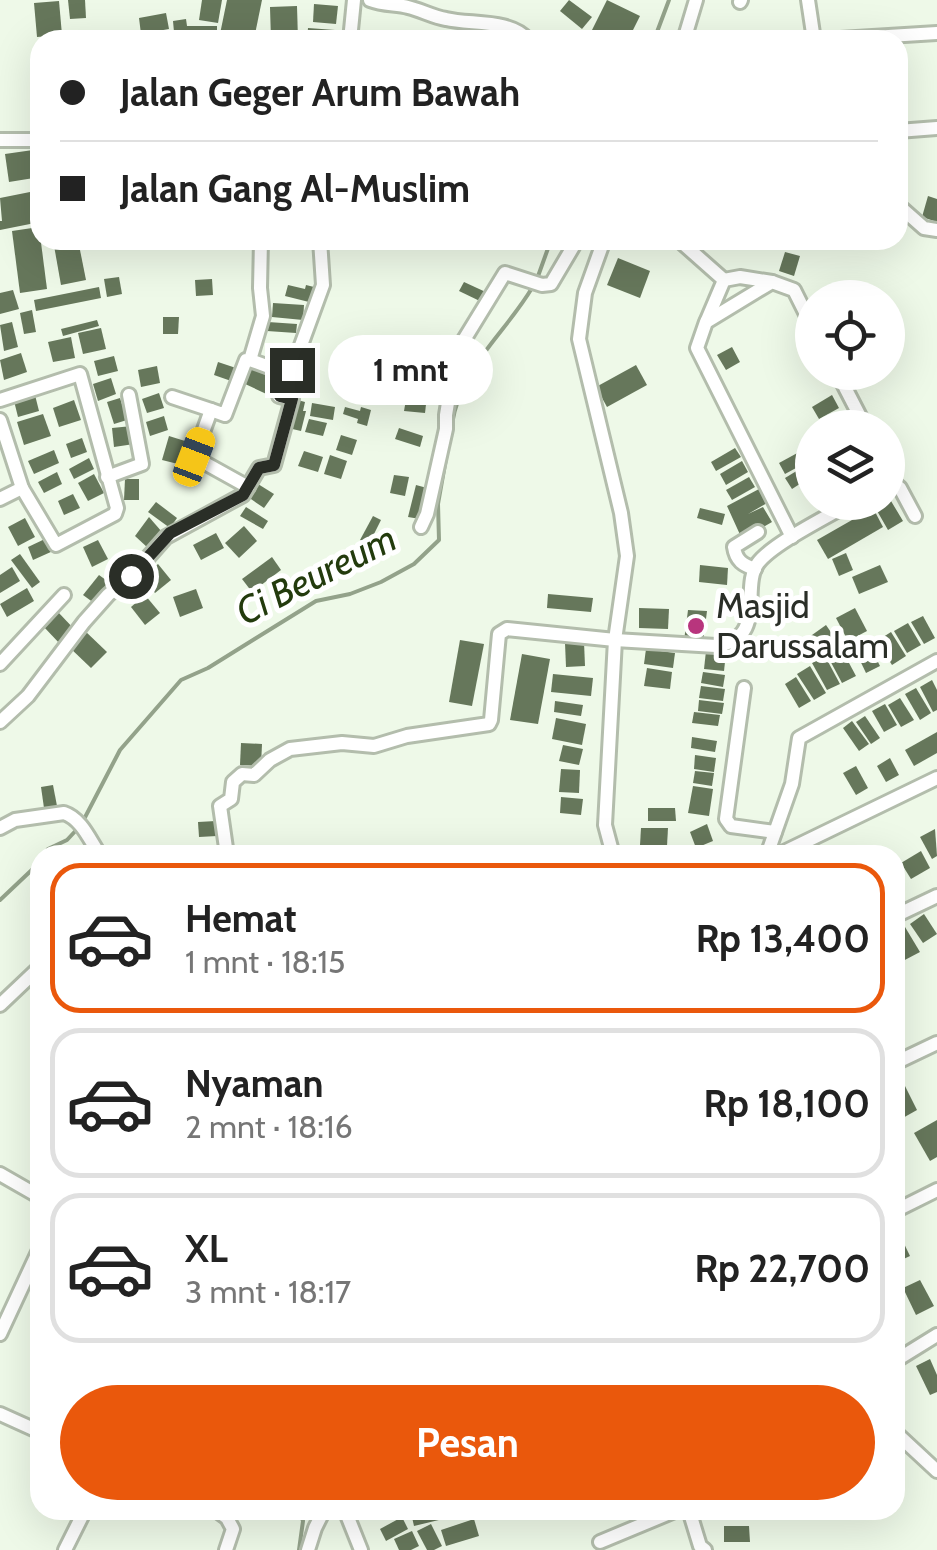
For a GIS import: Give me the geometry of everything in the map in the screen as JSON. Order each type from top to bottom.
[{"type":"street","points":[[351,30],[354,0]]},
{"type":"street","points":[[370,0],[441,19],[515,30]]},
{"type":"street","points":[[687,30],[696,0]]},
{"type":"street","points":[[808,0],[812,30]]},
{"type":"street","points":[[908,36],[937,34]]},
{"type":"street","points":[[908,130],[937,128]]},
{"type":"street","points":[[0,140],[30,140]]},
{"type":"street","points":[[908,214],[924,228],[937,230]]},
{"type":"street","points":[[250,360],[262,316],[261,250]]},
{"type":"street","points":[[0,722],[28,696],[108,595],[166,537],[243,495],[259,468],[274,465],[292,400],[280,396],[322,285],[320,250]]},
{"type":"street","points":[[421,527],[446,428],[450,384],[459,348],[506,273],[551,284],[571,250]]},
{"type":"street","points":[[600,250],[585,293],[579,339],[622,513],[627,556],[615,640],[606,825],[611,845]]},
{"type":"street","points":[[691,250],[724,280]]},
{"type":"street","points":[[724,280],[740,277],[772,282],[795,292]]},
{"type":"street","points":[[724,280],[697,350],[792,537]]},
{"type":"street","points":[[706,322],[772,282]]},
{"type":"street","points":[[172,397],[225,414],[246,360],[288,374]]},
{"type":"street","points":[[0,400],[80,374],[118,508],[115,514],[58,545],[22,488],[0,420]]},
{"type":"street","points":[[108,478],[143,462],[129,396]]},
{"type":"street","points":[[211,410],[194,457],[248,487]]},
{"type":"street","points":[[0,498],[22,488]]},
{"type":"street","points":[[905,498],[914,516]]},
{"type":"street","points":[[226,845],[220,806],[231,799],[234,782],[242,774],[254,775],[281,753],[302,746],[342,742],[374,746],[406,736],[489,724],[502,630],[728,645],[744,628],[751,613],[758,563],[821,520]]},
{"type":"street","points":[[756,569],[744,566],[734,547],[758,532]]},
{"type":"street","points":[[0,664],[64,595]]},
{"type":"street","points":[[770,845],[792,784],[799,738],[937,661]]},
{"type":"street","points":[[744,688],[726,819],[730,826],[775,832]]},
{"type":"street","points":[[799,845],[937,778]]},
{"type":"street","points":[[0,828],[16,820],[64,813],[71,815],[94,845]]},
{"type":"street","points":[[905,911],[937,896]]},
{"type":"street","points":[[0,1005],[30,976]]},
{"type":"street","points":[[905,1058],[937,1043]]},
{"type":"street","points":[[0,1174],[30,1191]]},
{"type":"street","points":[[905,1206],[937,1190]]},
{"type":"street","points":[[0,1334],[30,1270]]},
{"type":"street","points":[[905,1355],[937,1335]]},
{"type":"street","points":[[0,1414],[30,1428]]},
{"type":"street","points":[[905,1441],[937,1471]]},
{"type":"street","points":[[65,1550],[81,1520]]},
{"type":"street","points":[[226,1550],[233,1529],[228,1520]]},
{"type":"street","points":[[312,1520],[315,1528]]},
{"type":"street","points":[[308,1550],[319,1520]]},
{"type":"street","points":[[349,1520],[362,1550]]},
{"type":"street","points":[[600,1542],[653,1520]]},
{"type":"street","points":[[692,1520],[704,1550]]},
{"type":"building","points":[[68,0],[85,0],[86,18],[70,19]]},
{"type":"building","points":[[202,0],[222,0],[218,23],[199,20]]},
{"type":"building","points":[[227,0],[262,0],[256,30],[221,30]]},
{"type":"building","points":[[569,0],[592,17],[582,29],[560,11]]},
{"type":"building","points":[[607,0],[640,16],[633,30],[592,30]]},
{"type":"building","points":[[59,1],[62,30],[36,30],[34,3]]},
{"type":"building","points":[[314,4],[338,6],[336,24],[313,22]]},
{"type":"building","points":[[297,6],[298,30],[271,30],[270,7]]},
{"type":"building","points":[[166,13],[169,29],[140,30],[139,18]]},
{"type":"building","points":[[186,19],[187,26],[217,26],[217,30],[174,30],[173,21]]},
{"type":"building","points":[[30,150],[30,179],[9,182],[5,154]]},
{"type":"building","points":[[30,192],[30,224],[0,230],[0,198]]},
{"type":"building","points":[[928,196],[937,199],[937,222],[922,217]]},
{"type":"building","points":[[30,228],[30,250],[42,250],[47,289],[20,293],[12,231]]},
{"type":"building","points":[[55,250],[80,250],[86,280],[61,285]]},
{"type":"building","points":[[785,252],[800,256],[794,276],[779,271]]},
{"type":"building","points":[[618,258],[650,271],[640,298],[607,285]]},
{"type":"building","points":[[119,277],[122,294],[107,297],[104,279]]},
{"type":"building","points":[[212,279],[213,295],[196,296],[195,280]]},
{"type":"building","points":[[464,282],[490,294],[486,304],[459,291]]},
{"type":"building","points":[[288,285],[318,288],[313,303],[285,296]]},
{"type":"building","points":[[99,287],[101,298],[36,311],[34,300]]},
{"type":"building","points":[[13,290],[19,309],[0,314],[0,293]]},
{"type":"building","points":[[273,303],[304,305],[303,320],[272,317]]},
{"type":"building","points":[[32,310],[36,332],[24,334],[20,313]]},
{"type":"building","points":[[163,317],[179,317],[178,334],[163,334]]},
{"type":"building","points":[[97,320],[99,326],[63,336],[61,329]]},
{"type":"building","points":[[12,322],[18,347],[4,351],[0,325]]},
{"type":"building","points":[[268,322],[297,324],[296,333],[267,331]]},
{"type":"building","points":[[101,328],[106,349],[83,354],[78,333]]},
{"type":"building","points":[[71,337],[75,358],[53,362],[48,342]]},
{"type":"building","points":[[732,347],[740,362],[726,370],[717,355]]},
{"type":"building","points":[[21,353],[27,372],[4,380],[0,360]]},
{"type":"building","points":[[114,356],[118,371],[98,376],[94,361]]},
{"type":"building","points":[[218,362],[239,369],[234,382],[214,375]]},
{"type":"building","points":[[250,365],[282,381],[275,398],[243,383]]},
{"type":"building","points":[[636,365],[647,385],[607,407],[596,387]]},
{"type":"building","points":[[157,366],[160,383],[141,387],[138,370]]},
{"type":"building","points":[[418,369],[441,376],[436,389],[414,382]]},
{"type":"building","points":[[111,378],[116,394],[98,401],[93,384]]},
{"type":"building","points":[[159,393],[164,408],[147,413],[142,399]]},
{"type":"building","points":[[407,394],[427,396],[425,413],[404,411]]},
{"type":"building","points":[[35,395],[39,411],[18,417],[14,401]]},
{"type":"building","points":[[832,395],[839,408],[814,410],[812,407]]},
{"type":"building","points":[[120,398],[127,420],[114,424],[107,402]]},
{"type":"building","points":[[294,399],[305,402],[301,431],[288,428]]},
{"type":"building","points":[[74,400],[81,420],[59,427],[53,408]]},
{"type":"building","points":[[312,403],[335,407],[333,420],[310,416]]},
{"type":"building","points":[[345,407],[371,410],[367,426],[343,414]]},
{"type":"building","points":[[43,414],[51,436],[24,445],[17,422]]},
{"type":"building","points":[[164,416],[168,430],[150,436],[146,422]]},
{"type":"building","points":[[309,419],[327,423],[323,436],[305,432]]},
{"type":"building","points":[[132,426],[134,444],[114,447],[112,428]]},
{"type":"building","points":[[399,428],[423,436],[420,447],[395,439]]},
{"type":"building","points":[[341,435],[357,440],[352,455],[336,450]]},
{"type":"building","points":[[169,436],[185,441],[178,464],[162,460]]},
{"type":"building","points":[[82,438],[87,452],[71,458],[66,444]]},
{"type":"building","points":[[735,448],[741,457],[716,471],[711,462]]},
{"type":"building","points":[[54,450],[59,463],[34,474],[28,461]]},
{"type":"building","points":[[304,451],[323,457],[318,472],[298,466]]},
{"type":"building","points":[[795,454],[795,469],[785,474],[779,463]]},
{"type":"building","points":[[330,455],[347,461],[341,479],[324,474]]},
{"type":"building","points":[[89,458],[94,469],[74,479],[69,469]]},
{"type":"building","points":[[742,461],[748,472],[726,485],[720,474]]},
{"type":"building","points":[[57,472],[62,484],[44,493],[38,482]]},
{"type":"building","points":[[795,472],[795,487],[792,489],[785,478]]},
{"type":"building","points":[[94,474],[104,493],[88,501],[78,483]]},
{"type":"building","points":[[394,475],[409,477],[405,496],[390,493]]},
{"type":"building","points":[[749,477],[755,487],[732,500],[726,490]]},
{"type":"building","points":[[125,479],[139,479],[139,500],[124,500]]},
{"type":"building","points":[[258,484],[274,494],[264,508],[248,497]]},
{"type":"building","points":[[416,485],[427,488],[420,519],[408,517]]},
{"type":"building","points":[[759,489],[767,503],[748,514],[763,507],[772,522],[742,539],[727,506]]},
{"type":"building","points":[[73,494],[80,508],[64,515],[58,501]]},
{"type":"building","points":[[156,502],[177,518],[170,528],[148,512]]},
{"type":"building","points":[[246,507],[268,521],[263,529],[240,516]]},
{"type":"building","points":[[700,508],[725,514],[722,525],[697,518]]},
{"type":"building","points":[[373,516],[381,520],[369,544],[360,540]]},
{"type":"building","points":[[149,517],[162,532],[148,548],[135,536]]},
{"type":"building","points":[[25,518],[35,537],[18,546],[8,527]]},
{"type":"building","points":[[852,520],[879,520],[883,527],[828,559],[817,540]]},
{"type":"building","points":[[882,520],[902,520],[903,521],[888,530]]},
{"type":"building","points":[[244,526],[257,541],[239,558],[225,543]]},
{"type":"building","points":[[216,533],[224,548],[201,560],[193,545]]},
{"type":"building","points":[[47,538],[53,551],[33,560],[28,547]]},
{"type":"building","points":[[98,540],[108,559],[92,567],[83,547]]},
{"type":"building","points":[[846,553],[853,570],[839,576],[832,559]]},
{"type":"building","points":[[20,554],[40,582],[32,588],[11,560]]},
{"type":"building","points":[[272,557],[281,570],[252,592],[242,579]]},
{"type":"building","points":[[158,564],[171,580],[155,593],[142,578]]},
{"type":"building","points":[[700,565],[728,568],[727,585],[699,582]]},
{"type":"building","points":[[880,565],[888,582],[859,594],[852,577]]},
{"type":"building","points":[[12,567],[20,581],[0,593],[0,575]]},
{"type":"building","points":[[99,575],[110,583],[94,603],[83,595]]},
{"type":"building","points":[[27,588],[34,601],[7,617],[0,604]]},
{"type":"building","points":[[196,589],[203,608],[180,617],[173,597]]},
{"type":"building","points":[[548,594],[593,598],[591,612],[547,608]]},
{"type":"building","points":[[145,595],[160,613],[145,625],[131,607]]},
{"type":"building","points":[[639,608],[669,609],[668,629],[639,628]]},
{"type":"building","points":[[855,608],[867,631],[848,641],[836,618]]},
{"type":"building","name":"Masjid Darussalam","points":[[688,610],[707,611],[703,642],[684,641]]},
{"type":"building","points":[[58,612],[76,631],[61,645],[43,626]]},
{"type":"building","points":[[923,616],[935,638],[924,644],[911,622]]},
{"type":"building","points":[[908,623],[921,645],[907,653],[894,631]]},
{"type":"building","points":[[826,625],[837,641],[816,655],[805,640]]},
{"type":"building","points":[[84,630],[107,652],[91,668],[68,646]]},
{"type":"building","points":[[891,632],[906,656],[892,665],[877,641]]},
{"type":"building","points":[[460,640],[484,644],[472,706],[449,702]]},
{"type":"building","points":[[584,642],[585,666],[566,667],[565,643]]},
{"type":"building","points":[[868,642],[880,666],[866,673],[854,648]]},
{"type":"building","points":[[841,648],[856,676],[842,683],[827,655]]},
{"type":"building","points":[[646,649],[675,653],[673,668],[644,664]]},
{"type":"building","points":[[706,651],[726,653],[724,671],[704,669]]},
{"type":"building","points":[[522,654],[550,659],[538,724],[510,720]]},
{"type":"building","points":[[825,656],[840,684],[827,690],[812,663]]},
{"type":"building","points":[[810,666],[826,693],[814,700],[797,674]]},
{"type":"building","points":[[647,668],[672,672],[670,689],[644,686]]},
{"type":"building","points":[[703,672],[725,675],[723,687],[701,683]]},
{"type":"building","points":[[553,674],[593,678],[591,696],[551,692]]},
{"type":"building","points":[[796,677],[811,701],[799,708],[785,684]]},
{"type":"building","points":[[932,680],[937,690],[937,710],[933,712],[920,687]]},
{"type":"building","points":[[701,686],[725,689],[723,701],[699,698]]},
{"type":"building","points":[[916,688],[931,713],[920,720],[905,694]]},
{"type":"building","points":[[900,698],[914,720],[901,727],[888,705]]},
{"type":"building","points":[[699,700],[724,703],[722,714],[698,711]]},
{"type":"building","points":[[555,701],[583,705],[581,716],[554,712]]},
{"type":"building","points":[[885,704],[897,725],[884,732],[872,711]]},
{"type":"building","points":[[694,712],[720,715],[718,726],[692,723]]},
{"type":"building","points":[[865,716],[880,738],[871,744],[856,722]]},
{"type":"building","points":[[556,718],[586,724],[582,745],[552,739]]},
{"type":"building","points":[[852,721],[869,744],[859,751],[843,728]]},
{"type":"building","points":[[937,732],[937,753],[914,766],[905,750]]},
{"type":"building","points":[[692,737],[717,741],[715,752],[691,748]]},
{"type":"building","points":[[241,743],[262,744],[261,766],[240,765]]},
{"type":"building","points":[[563,745],[583,749],[579,765],[559,761]]},
{"type":"building","points":[[695,755],[716,758],[714,772],[694,769]]},
{"type":"building","points":[[890,758],[899,775],[886,782],[877,766]]},
{"type":"building","points":[[856,766],[868,788],[856,795],[843,773]]},
{"type":"building","points":[[561,769],[580,770],[579,793],[559,792]]},
{"type":"building","points":[[695,771],[714,773],[712,786],[693,783]]},
{"type":"building","points":[[53,785],[57,806],[44,808],[41,787]]},
{"type":"building","points":[[693,786],[713,789],[709,816],[688,813]]},
{"type":"building","points":[[561,797],[583,799],[581,815],[560,813]]},
{"type":"building","points":[[648,808],[675,808],[676,821],[648,821]]},
{"type":"building","points":[[216,821],[217,836],[199,837],[198,822]]},
{"type":"building","points":[[707,824],[713,841],[695,845],[690,832]]},
{"type":"building","points":[[641,828],[668,828],[667,845],[640,845]]},
{"type":"building","points":[[935,829],[937,856],[932,859],[920,837]]},
{"type":"building","points":[[921,851],[930,868],[911,879],[905,861]]},
{"type":"building","points":[[924,914],[937,934],[923,943],[910,924]]},
{"type":"building","points":[[905,927],[920,952],[905,960]]},
{"type":"building","points":[[905,1086],[917,1110],[905,1117]]},
{"type":"building","points":[[937,1120],[937,1157],[930,1161],[914,1133]]},
{"type":"building","points":[[920,1280],[934,1306],[916,1315],[905,1287]]},
{"type":"building","points":[[930,1359],[937,1375],[937,1392],[930,1395],[916,1366]]},
{"type":"building","points":[[404,1520],[408,1529],[386,1541],[380,1529]]},
{"type":"building","points":[[413,1520],[439,1520],[414,1526]]},
{"type":"building","points":[[474,1520],[479,1536],[446,1546],[441,1530]]},
{"type":"building","points":[[431,1524],[442,1546],[427,1550],[417,1531]]},
{"type":"building","points":[[724,1526],[749,1526],[750,1542],[724,1542]]},
{"type":"building","points":[[412,1531],[419,1546],[399,1550],[394,1539]]},
{"type":"waterway","name":"Ci Beureum","points":[[658,30],[669,0]]},
{"type":"waterway","name":"Ci Beureum","points":[[537,279],[547,250]]},
{"type":"waterway","name":"Ci Beureum","points":[[452,424],[464,385],[532,288]]},
{"type":"waterway","name":"Ci Beureum","points":[[56,845],[81,825],[120,750],[181,680],[208,668],[316,601],[381,582],[414,564],[439,540],[438,504],[447,453]]},
{"type":"waterway","name":"Ci Beureum","points":[[0,900],[30,872]]},
{"type":"waterway","name":"Ci Beureum","points":[[299,1550],[303,1520]]},
{"type":"place","name":"Masjid Darussalam","points":[[696,626]]},
{"type":"route","points":[[131,576],[170,533],[243,495],[261,466],[274,465],[292,399],[280,396],[292,370]]}]
